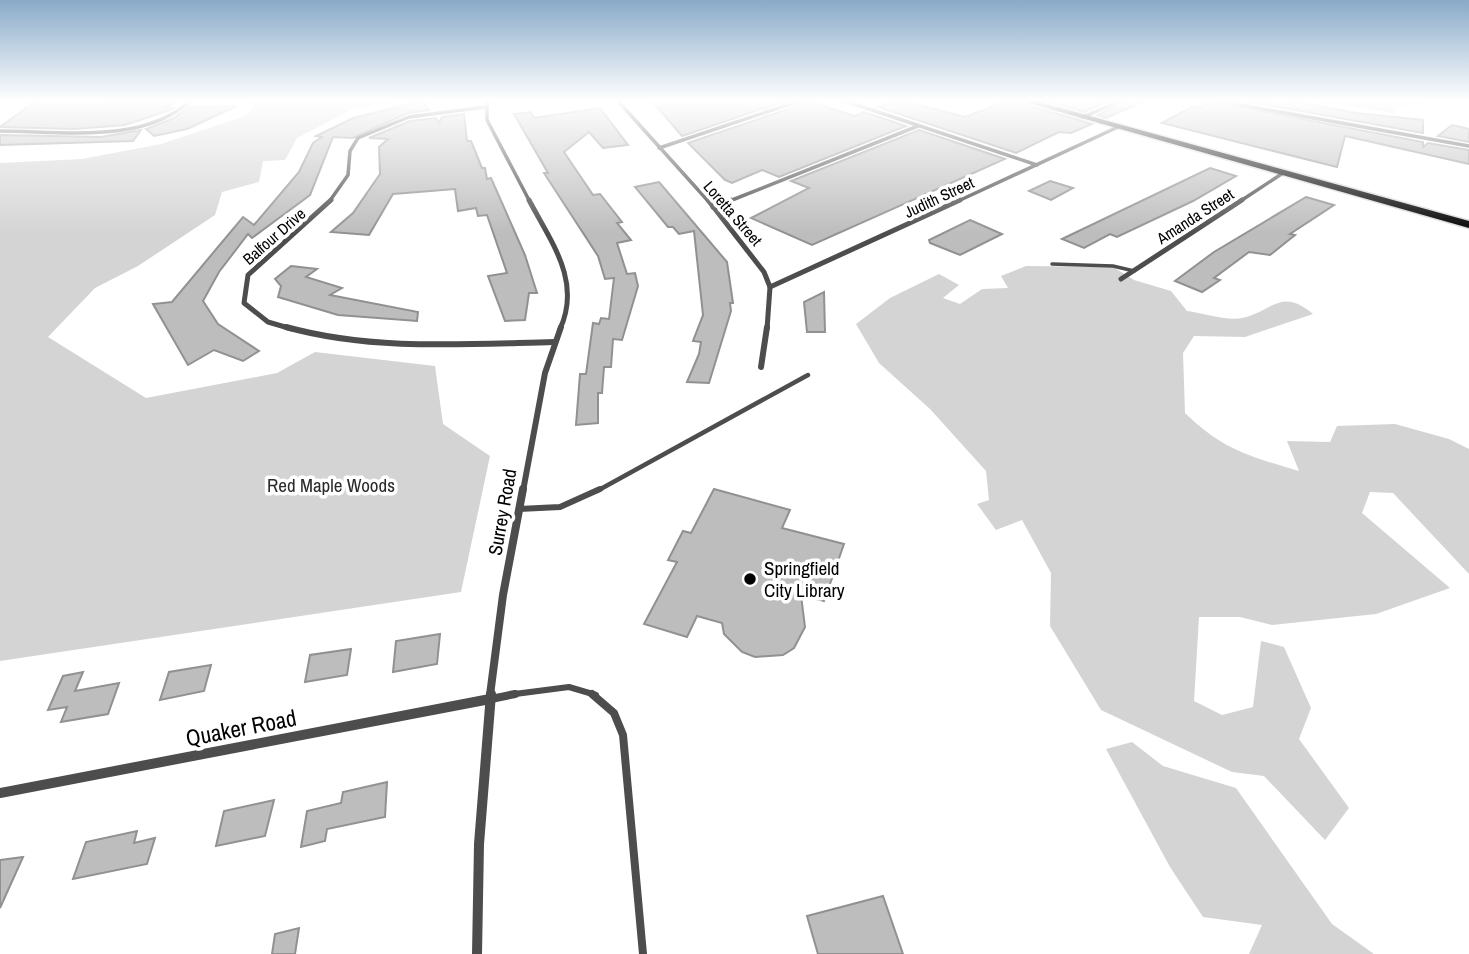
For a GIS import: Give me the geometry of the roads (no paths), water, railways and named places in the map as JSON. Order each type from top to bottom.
[{"type":"main road","points":[[1181,145],[1469,225]]},
{"type":"street","name":"Balfour Drive","points":[[354,145],[351,151],[350,171],[341,189],[320,212],[253,269],[242,285],[242,297],[248,309],[263,321],[331,338],[392,342],[554,342]]},
{"type":"street","name":"Surrey Road","points":[[477,954],[479,844],[490,699],[519,509],[545,373],[554,342],[569,310],[568,279],[500,145]]},
{"type":"street","name":"Loretta Street","points":[[656,145],[713,207],[757,261],[770,287]]},
{"type":"street","points":[[659,148],[669,145]]},
{"type":"street","points":[[713,207],[871,145]]},
{"type":"street","points":[[975,145],[1037,165]]},
{"type":"street","name":"Judith Street","points":[[770,287],[1081,145]]},
{"type":"street","name":"Amanda Street","points":[[1121,279],[1283,173]]},
{"type":"street","points":[[761,367],[770,287]]},
{"type":"street","name":"Quaker Road","points":[[0,793],[490,699]]},
{"type":"lane","points":[[1052,264],[1114,266],[1134,271]]},
{"type":"lane","points":[[519,509],[560,506],[583,498],[808,375]]},
{"type":"lane","points":[[490,699],[550,687],[574,687],[602,698],[612,709],[624,735],[643,954]]},
{"type":"place","name":"Springfield City Library","points":[[750,579]]},
{"type":"park label","name":"Red Maple Woods","points":[[331,485]]}]
